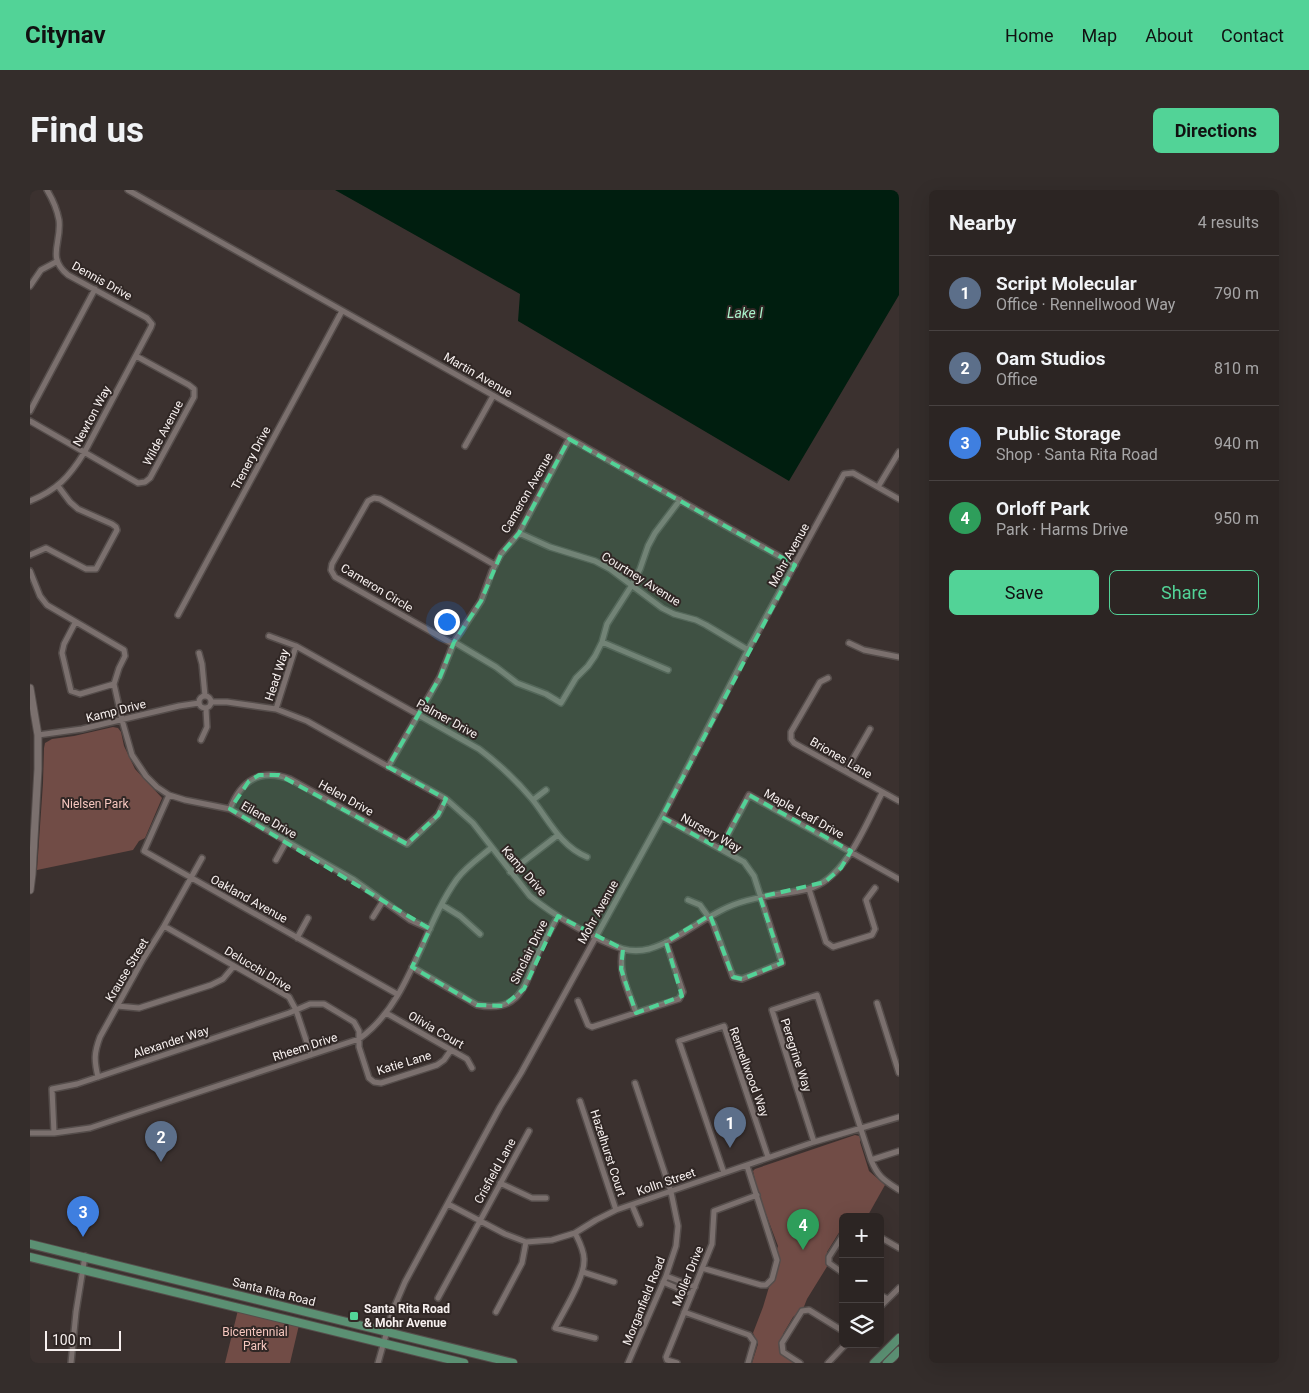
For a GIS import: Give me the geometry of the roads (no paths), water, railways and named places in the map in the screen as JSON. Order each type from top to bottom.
[{"type":"main road","points":[[30,688],[38,735],[38,770],[30,890]]},
{"type":"main road","name":"Santa Rita Road","points":[[30,1244],[85,1256],[513,1363]]},
{"type":"main road","name":"Santa Rita Road","points":[[30,1257],[464,1363]]},
{"type":"main road","points":[[874,1363],[899,1338]]},
{"type":"main road","points":[[887,1363],[899,1351]]},
{"type":"street","name":"Dennis Drive","points":[[48,190],[54,202],[59,221],[56,262],[59,268],[68,275],[147,318],[152,324]]},
{"type":"street","name":"Martin Avenue","points":[[128,190],[795,565]]},
{"type":"street","points":[[30,286],[41,270],[56,262]]},
{"type":"street","points":[[30,411],[95,289]]},
{"type":"street","name":"Trenery Drive","points":[[178,615],[342,311]]},
{"type":"street","name":"Newton Way","points":[[30,501],[58,486],[72,472],[84,453],[152,324]]},
{"type":"street","name":"Wilde Avenue","points":[[84,453],[138,483],[145,482],[150,478],[194,397],[194,389],[189,385],[136,356]]},
{"type":"street","points":[[465,446],[493,396]]},
{"type":"street","points":[[30,421],[84,453]]},
{"type":"street","name":"Cameron Avenue","points":[[388,767],[440,677],[453,643],[482,601],[501,554],[519,533],[569,439]]},
{"type":"street","points":[[899,452],[878,487],[899,499]]},
{"type":"street","name":"Mohr Avenue","points":[[378,1363],[396,1300],[662,817],[748,650],[844,474],[853,473],[878,487]]},
{"type":"street","points":[[30,555],[46,548],[86,569],[96,569],[117,530],[112,524],[78,509],[58,486]]},
{"type":"street","name":"Cameron Circle","points":[[453,643],[334,577],[331,570],[332,564],[368,501],[374,498],[380,499],[495,565]]},
{"type":"street","points":[[453,643],[496,667],[516,683],[546,694],[561,703],[576,678],[595,656],[602,642],[607,624],[632,585],[655,533],[680,500]]},
{"type":"street","name":"Courtney Avenue","points":[[519,533],[550,547],[595,562],[632,585],[662,608],[674,614],[696,620],[748,650]]},
{"type":"street","points":[[30,571],[40,596],[47,605],[124,650],[126,656],[119,668],[114,684],[80,694],[72,691],[62,653],[64,644],[75,623]]},
{"type":"street","name":"Palmer Drive","points":[[269,636],[296,646],[479,748],[500,765],[533,800],[565,843],[576,853],[587,857]]},
{"type":"street","points":[[602,642],[668,670]]},
{"type":"street","points":[[849,643],[864,650],[899,657]]},
{"type":"street","name":"Head Way","points":[[276,709],[296,646]]},
{"type":"street","points":[[199,653],[205,696]]},
{"type":"street","name":"Briones Lane","points":[[828,678],[820,682],[791,732],[791,739],[882,793],[899,801]]},
{"type":"street","name":"Eilene Drive","points":[[114,684],[132,755],[139,767],[157,787],[169,795],[185,800],[230,809],[354,880],[410,920],[430,930]]},
{"type":"street","points":[[205,696],[209,697],[211,702],[210,706],[206,709]]},
{"type":"street","points":[[205,696],[200,698],[199,703],[201,707],[206,709]]},
{"type":"street","name":"Kamp Drive","points":[[211,702],[227,702],[276,709],[306,721],[446,799],[473,824],[530,896],[558,916],[596,937],[623,949],[634,951],[648,949],[666,942],[708,916],[734,904],[760,897],[809,889],[825,882],[841,868],[882,793]]},
{"type":"street","name":"Kamp Drive","points":[[38,735],[69,732],[199,703]]},
{"type":"street","points":[[201,740],[207,727],[206,709]]},
{"type":"street","points":[[846,771],[870,729]]},
{"type":"street","name":"Helen Drive","points":[[230,809],[238,792],[249,781],[259,775],[279,774],[407,844],[438,814],[446,799]]},
{"type":"street","points":[[533,800],[546,790]]},
{"type":"street","name":"Oakland Avenue","points":[[169,795],[144,851],[397,994]]},
{"type":"street","name":"Maple Leaf Drive","points":[[720,849],[748,795],[851,851]]},
{"type":"street","name":"Nursery Way","points":[[662,817],[744,862],[754,876],[782,962],[742,979],[732,977],[713,923],[708,916]]},
{"type":"street","points":[[510,872],[558,835]]},
{"type":"street","points":[[276,860],[286,842]]},
{"type":"street","name":"Rheem Drive","points":[[30,1132],[54,1133],[90,1128],[359,1039],[374,1027],[386,1013],[458,878],[491,848]]},
{"type":"street","points":[[851,851],[899,879]]},
{"type":"street","name":"Krause Street","points":[[98,1077],[94,1059],[96,1048],[142,961],[202,858]]},
{"type":"street","points":[[809,889],[826,942],[833,947],[872,935],[875,929],[866,900],[876,888]]},
{"type":"street","points":[[688,900],[700,905],[708,916]]},
{"type":"street","points":[[373,917],[383,901]]},
{"type":"street","points":[[442,905],[460,916],[480,934]]},
{"type":"street","name":"Sinclair Drive","points":[[412,967],[477,1005],[486,1007],[503,1006],[511,1002],[524,989],[530,978],[539,951],[558,916]]},
{"type":"street","points":[[297,938],[308,918]]},
{"type":"street","name":"Delucchi Drive","points":[[164,926],[289,997],[296,1010],[311,1055]]},
{"type":"street","points":[[578,1001],[588,1025],[592,1027],[679,999],[683,992],[666,942]]},
{"type":"street","points":[[623,949],[621,969],[636,1013]]},
{"type":"street","points":[[117,1006],[139,1008],[210,985],[223,979],[234,966]]},
{"type":"street","name":"Peregrine Way","points":[[814,1142],[772,1010],[817,995],[860,1128]]},
{"type":"street","points":[[877,1003],[899,1073]]},
{"type":"street","name":"Alexander Way","points":[[54,1133],[52,1089],[77,1084],[310,1004],[324,1004],[354,1022],[359,1031],[359,1039]]},
{"type":"street","name":"Olivia Court","points":[[386,1013],[467,1059],[472,1068]]},
{"type":"street","name":"Rennellwood Way","points":[[724,1173],[680,1041],[724,1026],[768,1157]]},
{"type":"street","name":"Katie Lane","points":[[359,1039],[359,1047],[370,1078],[374,1082],[381,1083],[437,1064],[444,1060],[451,1050]]},
{"type":"street","name":"Morganfield Road","points":[[630,1361],[666,1276],[676,1246],[678,1226],[671,1192],[635,1083]]},
{"type":"street","name":"Hazelhurst Court","points":[[580,1101],[616,1210]]},
{"type":"street","name":"Kolln Street","points":[[448,1204],[479,1221],[526,1242],[552,1240],[575,1233],[616,1210],[747,1166],[768,1157],[899,1117]]},
{"type":"street","points":[[860,1128],[877,1174],[881,1179],[899,1190]]},
{"type":"street","name":"Crisfield Lane","points":[[438,1298],[529,1131]]},
{"type":"street","points":[[871,1160],[899,1151]]},
{"type":"street","points":[[702,1268],[761,1286],[766,1285],[772,1279],[777,1260],[747,1166]]},
{"type":"street","points":[[500,1183],[532,1198],[546,1198]]},
{"type":"street","name":"Moller Drive","points":[[677,1363],[668,1360],[666,1357],[712,1244],[714,1211],[757,1196]]},
{"type":"street","points":[[632,1205],[640,1224]]},
{"type":"street","points":[[575,1233],[582,1248],[584,1258],[583,1272],[555,1328],[595,1338]]},
{"type":"street","points":[[884,1239],[899,1248]]},
{"type":"street","points":[[496,1312],[522,1264],[526,1242]]},
{"type":"street","points":[[839,1242],[830,1258],[830,1263],[839,1270]]},
{"type":"street","points":[[70,1363],[85,1256]]},
{"type":"street","points":[[583,1272],[614,1282]]},
{"type":"street","points":[[666,1276],[694,1287]]},
{"type":"street","points":[[663,1282],[692,1294]]},
{"type":"street","points":[[884,1304],[899,1288]]},
{"type":"street","points":[[884,1298],[888,1300]]},
{"type":"street","points":[[800,1363],[783,1352],[782,1344],[802,1311],[809,1310],[839,1328]]},
{"type":"street","points":[[684,1312],[749,1335],[754,1342],[748,1363]]},
{"type":"street","points":[[828,1363],[842,1348]]},
{"type":"water","name":"Lake I","points":[[335,190],[899,190],[899,295],[789,481],[518,321],[520,294]]},
{"type":"place","name":"Script Molecular","points":[[730,1148]]},
{"type":"place","name":"Oam Studios","points":[[161,1162]]},
{"type":"place","name":"Public Storage","points":[[83,1237]]},
{"type":"place","name":"Orloff Park","points":[[803,1250]]},
{"type":"place","name":"Santa Rita Road & Mohr Avenue","points":[[354,1316]]},
{"type":"park label","name":"Nielsen Park","points":[[95,804]]},
{"type":"park label","name":"Bicentennial Park","points":[[255,1339]]}]
